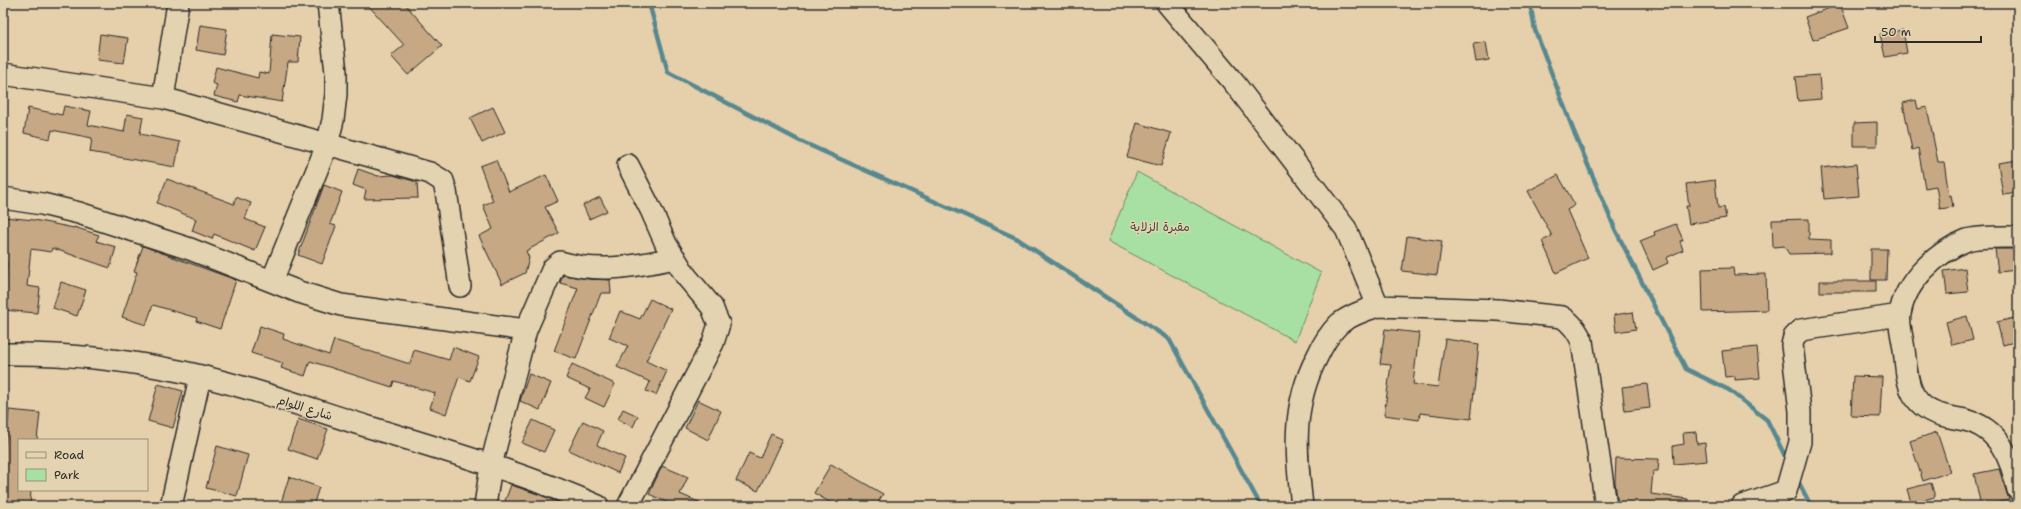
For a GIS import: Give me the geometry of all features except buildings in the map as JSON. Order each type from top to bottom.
[{"type":"street","points":[[163,98],[178,3]]},
{"type":"street","points":[[272,281],[327,145],[336,94],[336,72],[328,3]]},
{"type":"street","points":[[1167,3],[1235,84],[1346,229],[1378,306]]},
{"type":"street","points":[[3,74],[163,98],[430,173],[443,181],[446,191],[460,286]]},
{"type":"street","points":[[628,165],[651,210],[666,244],[686,276],[712,307],[719,324],[713,343],[628,506]]},
{"type":"street","points":[[3,198],[42,204],[78,213],[190,249],[272,281],[341,305],[526,330]]},
{"type":"street","points":[[2018,237],[1968,240],[1952,248],[1931,263],[1916,279],[1904,300],[1900,315],[1908,378],[1914,396],[1924,408],[1941,416],[1966,420],[1983,427],[1996,436],[2013,467],[2018,490]]},
{"type":"street","points":[[485,506],[491,465],[526,330],[553,268],[557,263],[591,269],[620,268],[675,258]]},
{"type":"street","points":[[1302,506],[1296,423],[1300,399],[1308,374],[1322,347],[1339,324],[1360,312],[1378,306],[1498,310],[1562,317],[1569,320],[1576,329],[1582,341],[1606,506]]},
{"type":"street","points":[[1742,506],[1788,498],[1800,442],[1800,411],[1792,345],[1794,337],[1801,330],[1900,315]]},
{"type":"street","name":"شارع اللوام","points":[[3,354],[47,353],[127,362],[180,371],[491,465],[561,490],[598,506]]},
{"type":"street","points":[[171,506],[200,377]]},
{"type":"green space","name":"مقبرة الزلابة","points":[[1137,172],[1321,273],[1295,341],[1108,241]]},
{"type":"waterway","points":[[649,3],[668,72],[800,141],[1016,238],[1169,339],[1261,506]]},
{"type":"waterway","points":[[1530,3],[1535,30],[1574,132],[1615,229],[1686,369],[1729,390],[1767,420],[1787,460]]},
{"type":"waterway","points":[[1797,479],[1811,506]]}]
